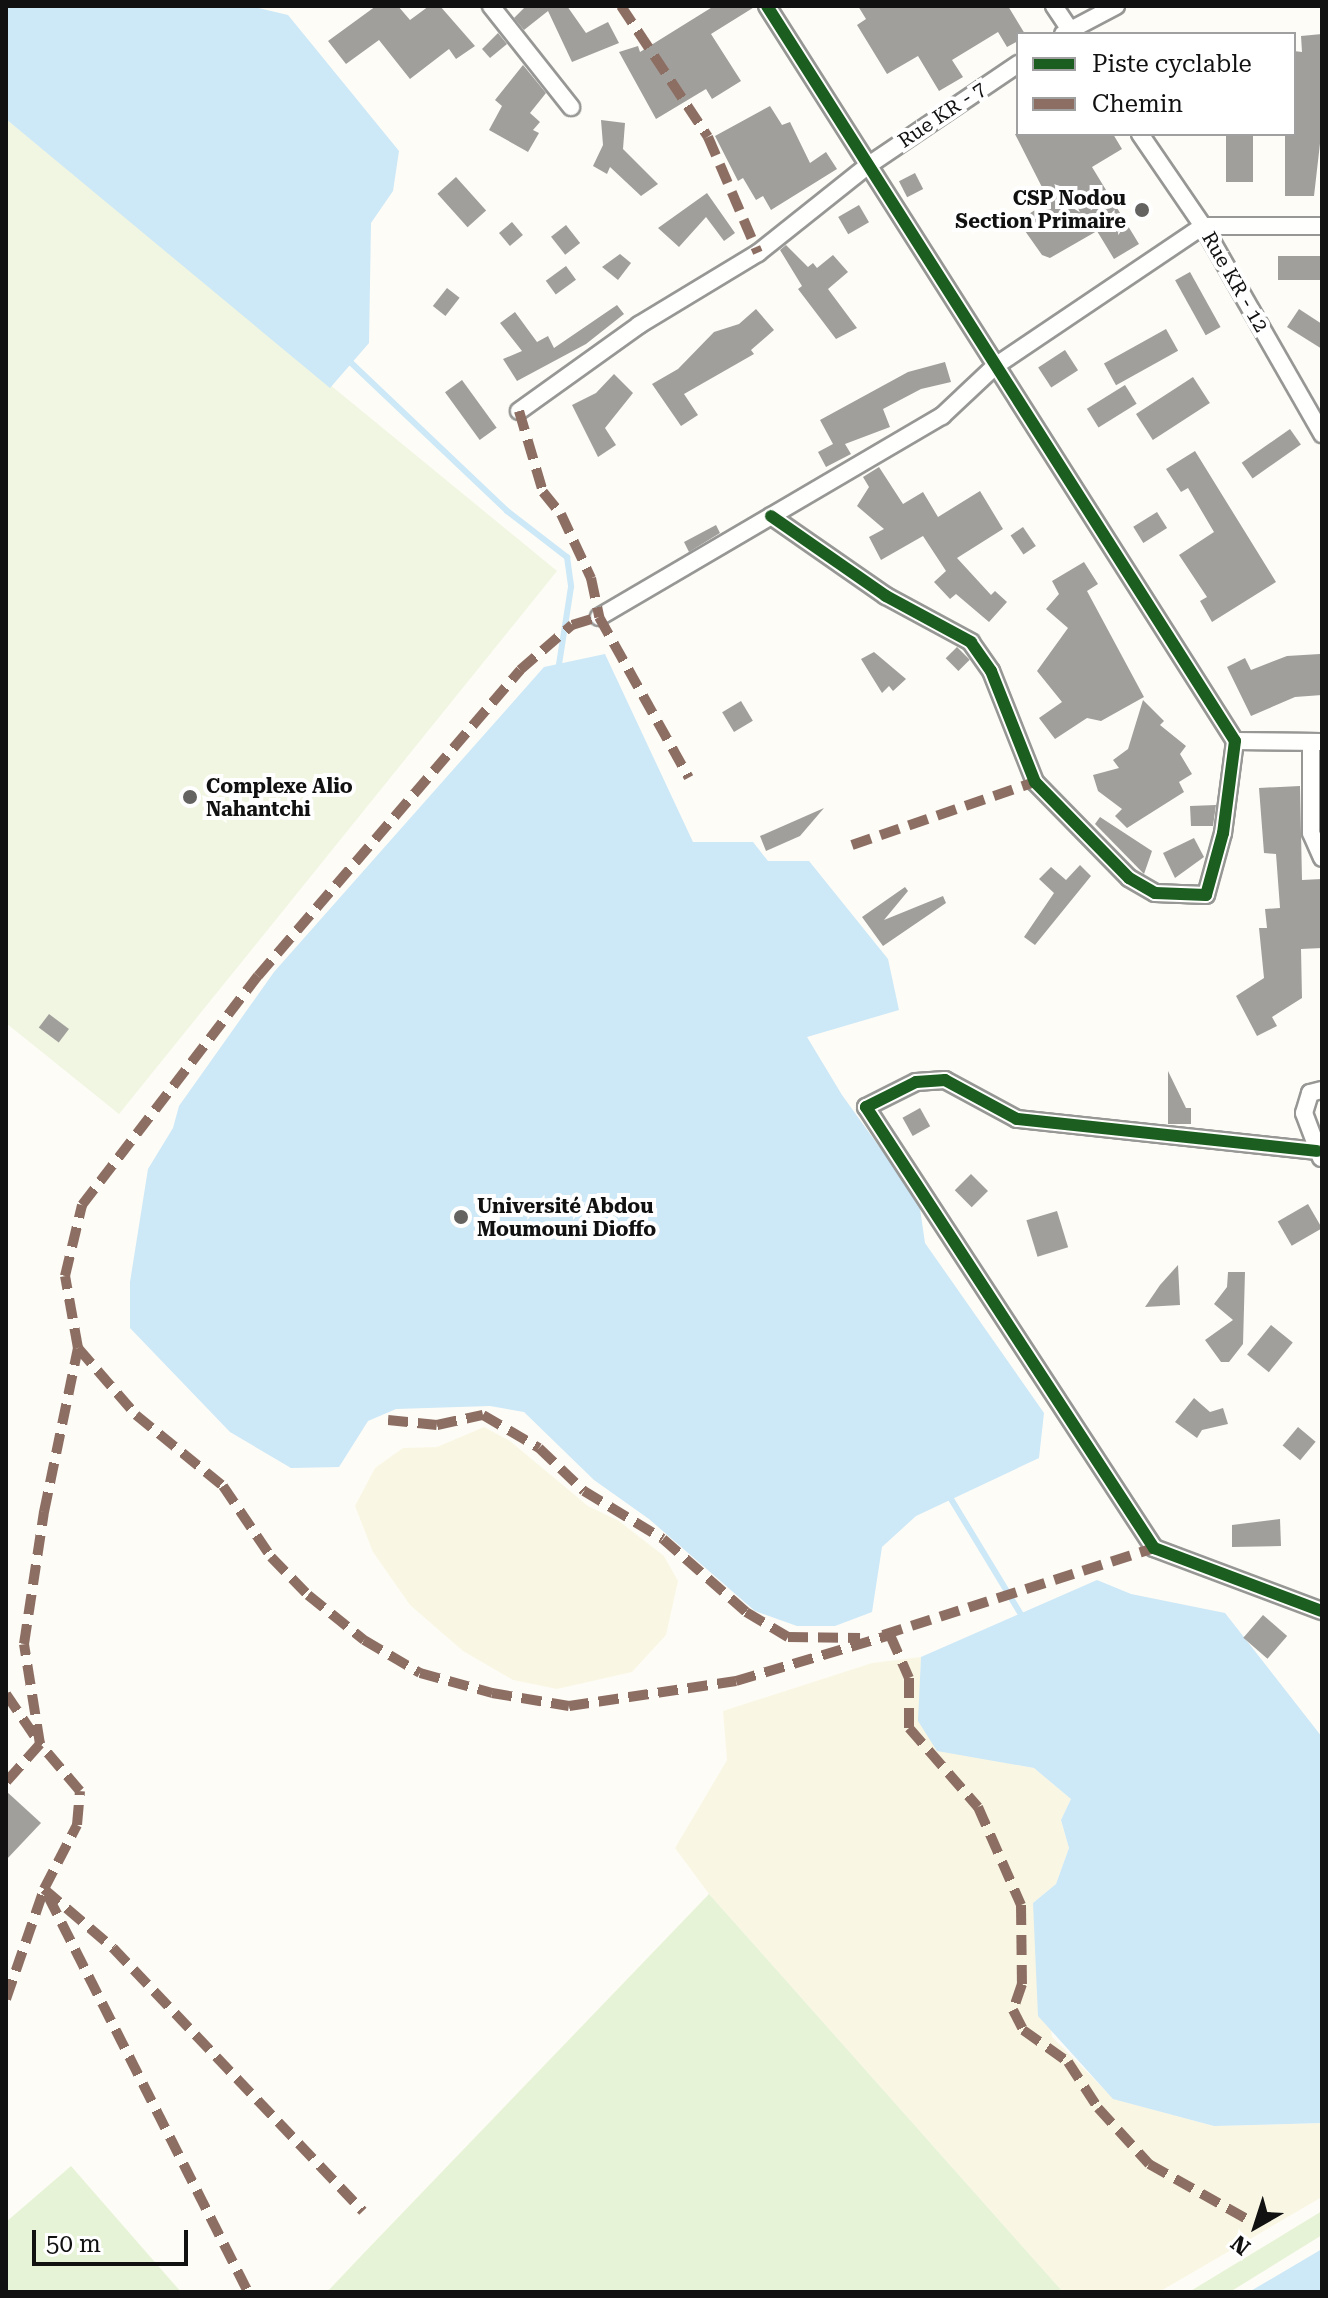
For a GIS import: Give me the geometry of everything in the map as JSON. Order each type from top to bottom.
[{"type":"street","points":[[491,6],[571,107]]},
{"type":"street","points":[[767,6],[866,167],[1235,741],[1209,891],[1201,897],[1179,898],[1141,888],[1035,782],[991,671],[971,642],[879,592],[771,516]]},
{"type":"street","points":[[1054,6],[1067,32]]},
{"type":"street","points":[[1070,32],[1116,6]]},
{"type":"street","name":"Rue KR - 7","points":[[519,411],[639,325],[758,253],[866,167],[1016,65]]},
{"type":"street","name":"Rue KR - 12","points":[[1141,136],[1203,226],[1322,434]]},
{"type":"street","points":[[599,617],[942,416],[994,367],[1203,226],[1322,226]]},
{"type":"street","points":[[1235,741],[1317,742],[1311,833],[1322,858]]},
{"type":"street","points":[[1322,1090],[1310,1093],[1304,1113],[1319,1156],[1017,1119],[945,1080],[931,1078],[866,1107],[1154,1548],[1322,1611]]},
{"type":"shaded area","points":[[484,1427],[510,1441],[588,1506],[619,1521],[664,1556],[678,1581],[666,1635],[632,1672],[557,1689],[513,1680],[463,1651],[410,1605],[373,1552],[355,1506],[375,1468],[403,1448],[437,1447]]},
{"type":"shaded area","points":[[921,1657],[920,1688],[937,1750],[1034,1768],[1071,1799],[1061,1820],[1069,1848],[1056,1884],[1033,1903],[1052,2037],[1114,2099],[1214,2126],[1322,2123],[1322,2197],[1159,2292],[1063,2292],[709,1894],[675,1848],[727,1760],[723,1711],[872,1663]]},
{"type":"green space","name":"Complexe Alio Nahantchi","points":[[6,119],[557,571],[119,1114],[6,1023]]},
{"type":"green space","points":[[709,1894],[1063,2292],[327,2292],[362,2255]]},
{"type":"green space","points":[[71,2166],[181,2292],[6,2292],[6,2222]]},
{"type":"green space","points":[[1322,2211],[1322,2235],[1230,2292],[1189,2292]]},
{"type":"water","points":[[6,6],[250,6],[288,15],[399,151],[393,191],[371,223],[369,343],[330,388],[6,119]]},
{"type":"water","points":[[605,654],[693,842],[753,842],[768,861],[809,861],[888,959],[899,1010],[807,1037],[842,1095],[919,1202],[925,1243],[1044,1413],[1039,1458],[916,1516],[882,1547],[872,1612],[835,1626],[797,1626],[755,1611],[649,1519],[594,1480],[524,1412],[490,1406],[396,1409],[368,1421],[339,1467],[291,1468],[230,1432],[130,1328],[130,1282],[148,1169],[173,1128],[179,1106],[274,972],[544,667]]},
{"type":"water","points":[[1097,1580],[1131,1594],[1225,1613],[1322,1737],[1322,2123],[1214,2126],[1113,2099],[1038,2016],[1033,1903],[1056,1884],[1069,1848],[1061,1820],[1071,1799],[1034,1768],[937,1751],[918,1721],[921,1657]]},
{"type":"water","points":[[1322,2249],[1322,2292],[1249,2292]]},
{"type":"building","points":[[376,6],[398,6],[410,20],[429,6],[440,6],[475,46],[456,59],[449,49],[410,79],[379,40],[346,64],[328,41]]},
{"type":"building","points":[[526,6],[567,6],[586,33],[608,22],[619,43],[572,62],[548,11],[524,30],[514,18]]},
{"type":"building","points":[[714,6],[756,6],[711,34],[741,81],[712,99],[706,89],[656,119],[619,52],[638,46],[640,52]]},
{"type":"building","points":[[858,6],[1008,6],[1024,32],[1016,32],[1016,42],[1007,47],[998,32],[952,60],[963,77],[939,91],[918,56],[887,74],[857,25],[866,19]]},
{"type":"building","points":[[498,33],[507,44],[490,58],[482,49]]},
{"type":"building","points":[[1322,34],[1322,126],[1314,196],[1285,196],[1285,136],[1296,136],[1296,51],[1302,52],[1301,36]]},
{"type":"building","points":[[523,65],[546,93],[530,113],[540,122],[533,130],[539,133],[528,152],[489,130],[502,106],[495,100]]},
{"type":"building","points":[[770,106],[782,125],[790,122],[810,163],[826,152],[837,169],[771,210],[763,196],[756,200],[743,178],[738,181],[715,136]]},
{"type":"building","points":[[601,120],[625,123],[623,149],[658,184],[641,196],[610,167],[607,174],[593,166],[603,145]]},
{"type":"building","points":[[1016,136],[1114,136],[1122,149],[1092,167],[1139,244],[1114,259],[1097,231],[1050,258],[1042,255],[1018,221],[1049,201]]},
{"type":"building","points":[[1226,136],[1253,136],[1253,182],[1226,182]]},
{"type":"building","points":[[915,173],[923,189],[907,197],[899,181]]},
{"type":"building","points":[[456,177],[486,210],[468,227],[437,194]]},
{"type":"building","points":[[707,193],[735,233],[724,241],[706,217],[679,247],[658,228]]},
{"type":"building","points":[[859,205],[869,222],[848,234],[838,217]]},
{"type":"building","points":[[512,222],[523,235],[510,246],[499,233]]},
{"type":"building","points":[[566,225],[580,243],[565,255],[551,237]]},
{"type":"building","points":[[786,245],[808,267],[813,263],[817,268],[833,255],[848,272],[828,289],[857,328],[836,339],[798,289],[802,286],[780,250]]},
{"type":"building","points":[[620,254],[631,263],[618,280],[602,267]]},
{"type":"building","points":[[1278,256],[1322,256],[1322,280],[1278,280]]},
{"type":"building","points":[[566,266],[576,280],[556,294],[546,281]]},
{"type":"building","points":[[1190,272],[1221,327],[1206,335],[1175,280]]},
{"type":"building","points":[[447,288],[460,298],[445,316],[433,306]]},
{"type":"building","points":[[617,305],[624,314],[586,344],[517,381],[503,359],[522,351],[500,323],[515,312],[537,342],[548,336],[554,348]]},
{"type":"building","points":[[756,309],[774,330],[751,350],[754,354],[684,394],[698,415],[681,426],[652,384],[678,369],[714,332],[739,324]]},
{"type":"building","points":[[1299,309],[1322,324],[1322,349],[1287,327]]},
{"type":"building","points":[[1166,329],[1178,351],[1116,385],[1104,363]]},
{"type":"building","points":[[1065,350],[1078,370],[1051,388],[1038,367]]},
{"type":"building","points":[[945,362],[951,382],[921,389],[883,409],[890,427],[845,444],[851,454],[826,467],[818,452],[833,444],[820,420],[908,372]]},
{"type":"building","points":[[614,374],[633,393],[605,428],[616,445],[598,457],[572,405],[596,393]]},
{"type":"building","points":[[1193,377],[1210,403],[1153,440],[1136,414]]},
{"type":"building","points":[[462,380],[497,428],[480,440],[445,392]]},
{"type":"building","points":[[1125,385],[1137,404],[1098,428],[1087,409]]},
{"type":"building","points":[[1290,429],[1301,445],[1253,478],[1242,463]]},
{"type":"building","points":[[1195,451],[1276,582],[1212,622],[1200,601],[1207,597],[1179,555],[1214,532],[1188,488],[1181,492],[1166,469]]},
{"type":"building","points":[[879,467],[903,504],[923,492],[938,517],[980,491],[1003,529],[957,558],[991,595],[995,591],[1007,602],[989,622],[956,594],[950,599],[934,582],[946,571],[923,536],[881,560],[869,537],[884,529],[857,506],[869,487],[863,477]]},
{"type":"building","points":[[1157,512],[1167,528],[1143,543],[1133,527]]},
{"type":"building","points":[[716,525],[720,533],[689,552],[684,542]]},
{"type":"building","points":[[1023,527],[1036,546],[1023,554],[1011,535]]},
{"type":"building","points":[[1084,562],[1098,584],[1087,591],[1144,697],[1101,721],[1087,718],[1055,739],[1039,718],[1062,702],[1037,671],[1068,628],[1046,609],[1059,594],[1052,581]]},
{"type":"building","points":[[957,647],[970,660],[958,671],[946,658]]},
{"type":"building","points":[[874,652],[906,679],[893,691],[889,686],[882,693],[861,659]]},
{"type":"building","points":[[1320,654],[1322,695],[1295,697],[1251,716],[1227,667],[1245,658],[1251,670],[1287,656]]},
{"type":"building","points":[[1143,700],[1164,721],[1160,725],[1186,746],[1180,754],[1192,774],[1179,782],[1184,792],[1127,828],[1115,816],[1122,809],[1098,791],[1093,775],[1119,768],[1113,760],[1128,749]]},
{"type":"building","points":[[741,701],[753,721],[734,732],[722,712]]},
{"type":"building","points":[[1300,786],[1302,880],[1322,879],[1322,948],[1301,949],[1302,998],[1272,1017],[1277,1026],[1257,1036],[1236,996],[1264,978],[1259,928],[1267,928],[1265,909],[1280,908],[1276,854],[1264,853],[1259,788]]},
{"type":"building","points":[[1216,805],[1213,826],[1191,826],[1190,806]]},
{"type":"building","points":[[824,808],[800,836],[766,851],[760,836]]},
{"type":"building","points":[[1100,817],[1152,851],[1144,874],[1095,824]]},
{"type":"building","points":[[1194,838],[1204,857],[1175,878],[1163,853]]},
{"type":"building","points":[[1080,865],[1091,876],[1035,945],[1024,937],[1054,893],[1039,879],[1051,867],[1066,880]]},
{"type":"building","points":[[905,887],[908,891],[884,920],[943,896],[946,903],[883,946],[862,917]]},
{"type":"building","points":[[49,1014],[69,1029],[59,1043],[39,1028]]},
{"type":"building","points":[[1168,1071],[1186,1108],[1191,1108],[1191,1124],[1168,1124]]},
{"type":"building","points":[[920,1108],[930,1126],[913,1136],[903,1118]]},
{"type":"building","points":[[971,1174],[988,1191],[972,1207],[955,1190]]},
{"type":"building","points":[[1308,1204],[1322,1228],[1292,1246],[1278,1222]]},
{"type":"building","points":[[1057,1211],[1068,1247],[1038,1257],[1026,1220]]},
{"type":"building","points":[[1178,1265],[1180,1305],[1145,1307],[1160,1285]]},
{"type":"building","points":[[1228,1272],[1245,1272],[1243,1344],[1229,1362],[1221,1362],[1205,1340],[1233,1320],[1214,1304],[1227,1287]]},
{"type":"building","points":[[1271,1325],[1293,1343],[1269,1372],[1247,1355]]},
{"type":"building","points":[[1194,1398],[1210,1412],[1223,1408],[1228,1424],[1202,1430],[1197,1438],[1175,1422]]},
{"type":"building","points":[[1298,1427],[1316,1442],[1300,1460],[1283,1445]]},
{"type":"building","points":[[1280,1519],[1281,1546],[1232,1547],[1232,1525]]},
{"type":"building","points":[[1263,1615],[1287,1636],[1267,1659],[1243,1638]]},
{"type":"building","points":[[6,1791],[41,1823],[6,1860]]},
{"type":"waterway","points":[[346,358],[507,511],[567,557],[571,587],[558,671]]},
{"type":"waterway","points":[[948,1494],[1023,1618]]},
{"type":"marked path","points":[[621,6],[708,137],[758,253]]},
{"type":"marked path","points":[[519,411],[543,492],[561,514],[591,578],[599,617],[689,778]]},
{"type":"marked path","points":[[6,1999],[44,1889],[77,1825],[80,1791],[40,1744],[24,1644],[44,1512],[78,1348],[65,1276],[82,1205],[258,976],[520,670],[572,625],[599,617]]},
{"type":"marked path","points":[[852,845],[1035,782]]},
{"type":"marked path","points":[[78,1348],[136,1415],[223,1486],[271,1557],[308,1595],[364,1640],[420,1673],[492,1693],[569,1706],[736,1681],[890,1635],[909,1678],[909,1728],[978,1807],[1021,1905],[1022,1984],[1013,2010],[1023,2030],[1068,2062],[1098,2108],[1149,2164],[1250,2221]]},
{"type":"marked path","points":[[388,1420],[437,1425],[483,1415],[539,1448],[584,1491],[663,1539],[746,1612],[788,1637],[860,1638]]},
{"type":"marked path","points":[[883,1635],[1154,1548]]},
{"type":"marked path","points":[[6,1694],[40,1744],[6,1782]]},
{"type":"marked path","points":[[44,1889],[113,1948],[363,2211]]},
{"type":"marked path","points":[[48,1896],[248,2292]]},
{"type":"cycle path","points":[[767,6],[1235,741],[1223,833],[1206,895],[1155,893],[1129,878],[1035,782],[991,671],[971,642],[886,596],[771,516]]},
{"type":"cycle path","points":[[1317,1151],[1017,1119],[945,1080],[916,1082],[866,1107],[1154,1548],[1322,1611]]},
{"type":"place","name":"CSP Nodou Section Primaire","points":[[1142,210]]},
{"type":"place","name":"Complexe Alio Nahantchi","points":[[190,797]]},
{"type":"place","name":"Université Abdou Moumouni Dioffo","points":[[461,1217]]}]
